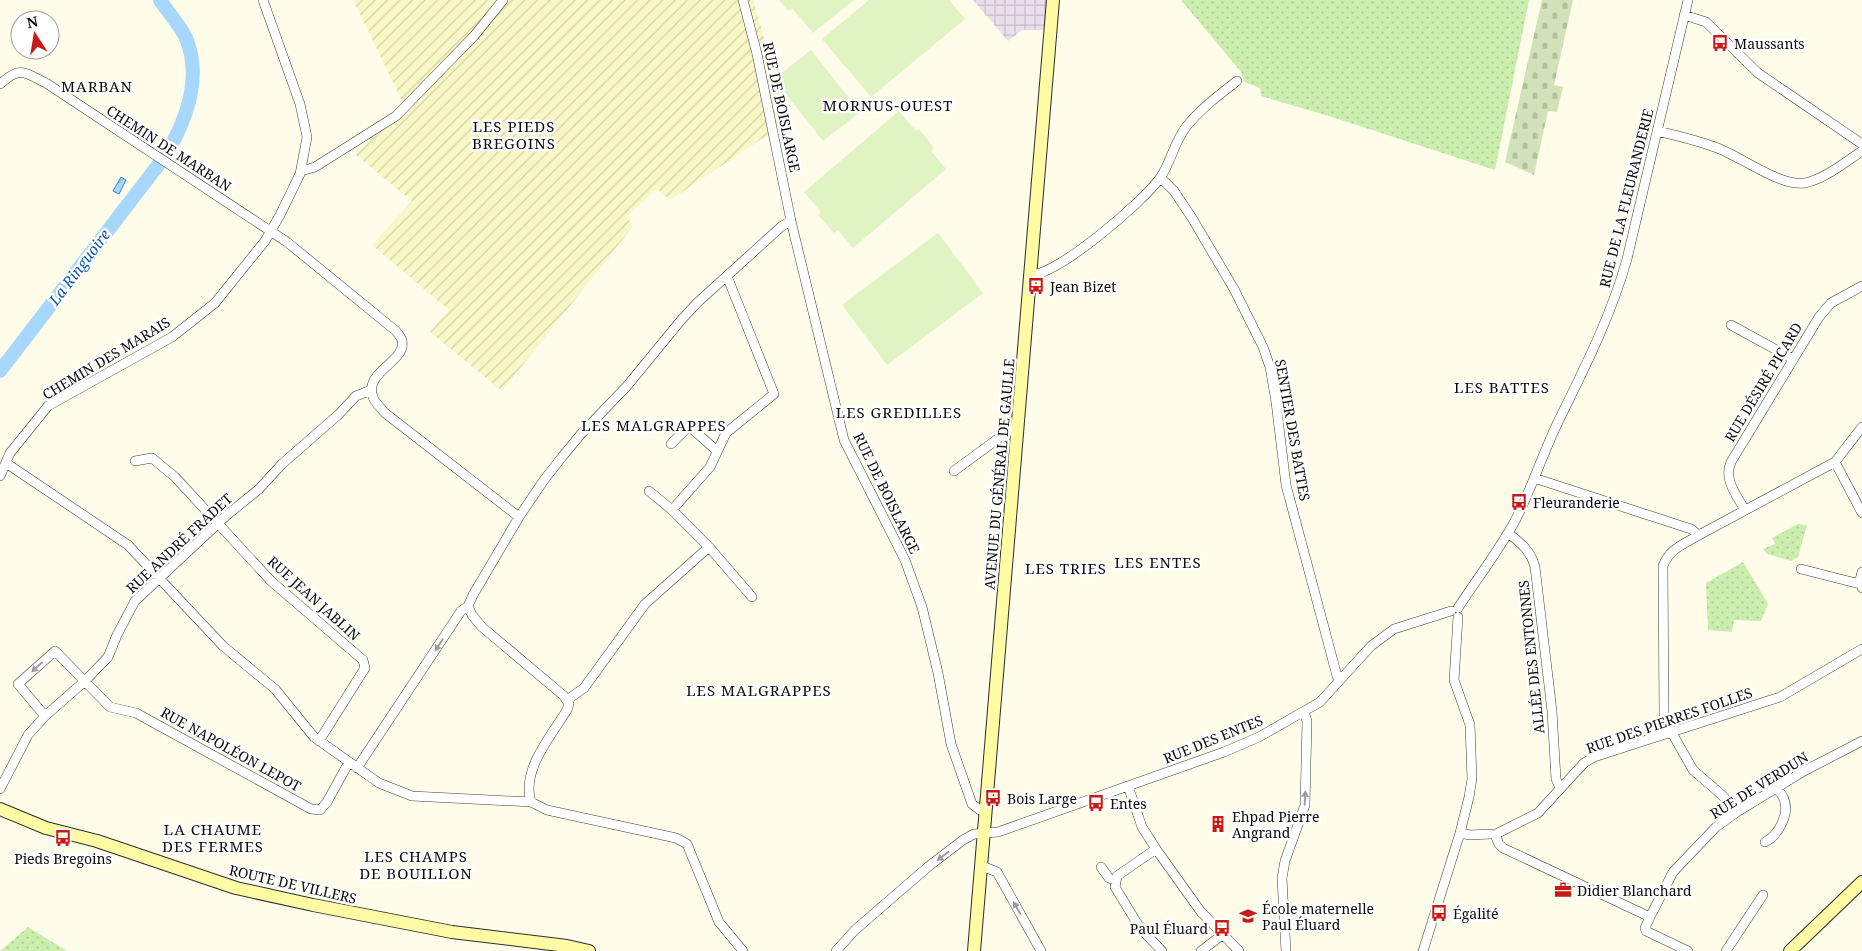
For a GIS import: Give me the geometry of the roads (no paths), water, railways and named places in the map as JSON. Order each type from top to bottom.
[{"type":"main road","name":"AVENUE DU GÉNÉRAL DE GAULLE","points":[[974,951],[1054,0]]},
{"type":"main road","name":"ROUTE DE VILLERS","points":[[0,809],[46,828],[97,842],[236,888],[452,932],[567,946],[589,951]]},
{"type":"main road","points":[[1790,951],[1862,882]]},
{"type":"street","name":"CHEMIN DES MARAIS","points":[[0,476],[10,453],[48,406],[172,337],[214,303],[271,231],[301,171],[307,137],[300,104],[263,0]]},
{"type":"street","points":[[301,171],[315,168],[396,116],[474,36],[502,0]]},
{"type":"street","name":"RUE DE BOISLARGE","points":[[743,0],[755,45],[791,221],[844,440],[905,560],[930,634],[951,744],[972,804],[986,812]]},
{"type":"street","name":"RUE DE LA FLEURANDERIE","points":[[1456,612],[1518,515],[1558,423],[1593,352],[1618,290],[1658,131],[1688,0]]},
{"type":"street","points":[[1684,15],[1706,22],[1758,73],[1862,144]]},
{"type":"street","name":"CHEMIN DE MARBAN","points":[[0,84],[12,74],[19,72],[46,83],[271,231]]},
{"type":"street","points":[[1031,275],[1039,274],[1054,266],[1109,228],[1161,178],[1181,134],[1188,125],[1203,109],[1236,81]]},
{"type":"street","points":[[1658,131],[1693,139],[1721,149],[1742,158],[1778,179],[1793,184],[1806,183],[1819,178],[1862,151]]},
{"type":"street","name":"SENTIER DES BATTES","points":[[1161,178],[1174,191],[1192,218],[1234,288],[1264,347],[1270,367],[1276,402],[1286,485],[1337,676],[1340,680]]},
{"type":"street","points":[[357,768],[461,611],[468,606],[473,594],[519,517],[544,480],[581,434],[627,386],[682,319],[782,226],[791,221]]},
{"type":"street","points":[[271,231],[396,331],[402,340],[399,353],[374,378],[371,390],[373,399],[385,413],[519,517]]},
{"type":"street","points":[[672,510],[710,468],[726,433],[774,394],[727,276]]},
{"type":"street","name":"RUE DÉSIRÉ PICARD","points":[[1745,510],[1730,483],[1729,466],[1823,311],[1831,303],[1862,286]]},
{"type":"street","points":[[1731,325],[1793,359]]},
{"type":"street","name":"RUE ANDRÉ FRADET","points":[[0,789],[28,735],[45,716],[85,681],[108,657],[117,635],[136,601],[218,524],[259,489],[282,464],[338,415],[356,396],[371,390]]},
{"type":"street","points":[[954,471],[1018,424]]},
{"type":"street","points":[[671,444],[688,426],[717,451]]},
{"type":"street","points":[[1737,812],[1722,795],[1693,770],[1664,722],[1663,566],[1666,556],[1674,549],[1699,535],[1835,462],[1862,427]]},
{"type":"street","name":"RUE JEAN JABLIN","points":[[135,460],[152,458],[175,477],[271,581],[363,660],[365,668],[320,741]]},
{"type":"street","points":[[1835,462],[1862,513]]},
{"type":"street","points":[[6,463],[128,545],[223,646],[275,689],[314,737],[379,783],[412,796],[531,802],[547,810],[676,838],[687,844],[719,922],[743,951]]},
{"type":"street","points":[[1534,478],[1690,529],[1699,535]]},
{"type":"street","points":[[649,491],[672,510],[709,547],[752,597]]},
{"type":"street","name":"ALLÉE DES ENTONNES","points":[[1508,533],[1532,555],[1535,567],[1552,711],[1556,779],[1560,788]]},
{"type":"street","points":[[567,700],[584,688],[645,604],[709,547]]},
{"type":"street","points":[[1801,569],[1861,586],[1862,572]]},
{"type":"street","points":[[468,606],[472,615],[497,640],[567,700],[569,704],[537,760],[530,778],[531,802]]},
{"type":"street","points":[[1423,951],[1460,833],[1471,788],[1470,725],[1454,680],[1456,612]]},
{"type":"street","name":"RUE DES ENTES","points":[[836,951],[855,930],[929,866],[963,840],[974,834],[998,832],[1224,752],[1259,737],[1320,702],[1371,646],[1386,634],[1394,629],[1456,612]]},
{"type":"street","name":"RUE DES PIERRES FOLLES","points":[[1460,833],[1495,835],[1538,813],[1584,763],[1594,758],[1780,697],[1862,649]]},
{"type":"street","points":[[45,716],[18,684],[55,651],[85,681]]},
{"type":"street","name":"RUE NAPOLÉON LEPOT","points":[[85,681],[110,707],[136,712],[312,809],[320,810],[327,802],[349,762]]},
{"type":"street","points":[[1286,951],[1281,883],[1285,861],[1305,805],[1307,721],[1304,712]]},
{"type":"street","name":"RUE DE VERDUN","points":[[1650,917],[1668,880],[1679,864],[1716,827],[1804,771],[1862,740]]},
{"type":"street","points":[[1128,786],[1142,827],[1156,849],[1201,912],[1239,951]]},
{"type":"street","points":[[1765,842],[1775,834],[1784,816],[1786,807],[1784,798],[1776,788]]},
{"type":"street","points":[[1495,835],[1503,848],[1650,917],[1645,928],[1646,931],[1688,951]]},
{"type":"street","points":[[1156,849],[1117,876],[1115,887],[1140,928],[1162,951]]},
{"type":"street","points":[[982,866],[996,872],[1040,951]]},
{"type":"street","points":[[1101,867],[1109,878],[1115,880]]},
{"type":"street","points":[[1726,951],[1763,895]]},
{"type":"street","points":[[1201,951],[1222,935]]},
{"type":"water","points":[[121,177],[126,180],[119,194],[113,191]]},
{"type":"waterway","name":"La Ringuoire","points":[[160,0],[186,38],[191,53],[193,69],[190,100],[179,130],[164,158]]},
{"type":"waterway","name":"La Ringuoire","points":[[0,371],[159,164]]},
{"type":"place","name":"Maussants","points":[[1720,43]]},
{"type":"place","name":"Jean Bizet","points":[[1036,286]]},
{"type":"place","name":"Fleuranderie","points":[[1519,502]]},
{"type":"place","name":"Bois Large","points":[[993,798]]},
{"type":"place","name":"Entes","points":[[1096,803]]},
{"type":"place","name":"Ehpad Pierre Angrand","points":[[1218,824]]},
{"type":"place","name":"Pieds Bregoins","points":[[63,838]]},
{"type":"place","name":"Didier Blanchard","points":[[1563,890]]},
{"type":"place","name":"Égalité","points":[[1439,913]]},
{"type":"place","name":"École maternelle Paul Éluard","points":[[1248,916]]},
{"type":"place","name":"Paul Éluard","points":[[1222,928]]},
{"type":"district","name":"MARBAN","points":[[97,86]]},
{"type":"district","name":"MORNUS-OUEST","points":[[888,105]]},
{"type":"district","name":"LES PIEDS BREGOINS","points":[[514,134]]},
{"type":"district","name":"LES BATTES","points":[[1502,387]]},
{"type":"district","name":"LES GREDILLES","points":[[899,412]]},
{"type":"district","name":"LES MALGRAPPES","points":[[654,425]]},
{"type":"district","name":"LES ENTES","points":[[1158,562]]},
{"type":"district","name":"LES TRIES","points":[[1066,568]]},
{"type":"district","name":"LES MALGRAPPES","points":[[759,690]]},
{"type":"district","name":"LA CHAUME DES FERMES","points":[[213,838]]},
{"type":"district","name":"LES CHAMPS DE BOUILLON","points":[[416,864]]}]
